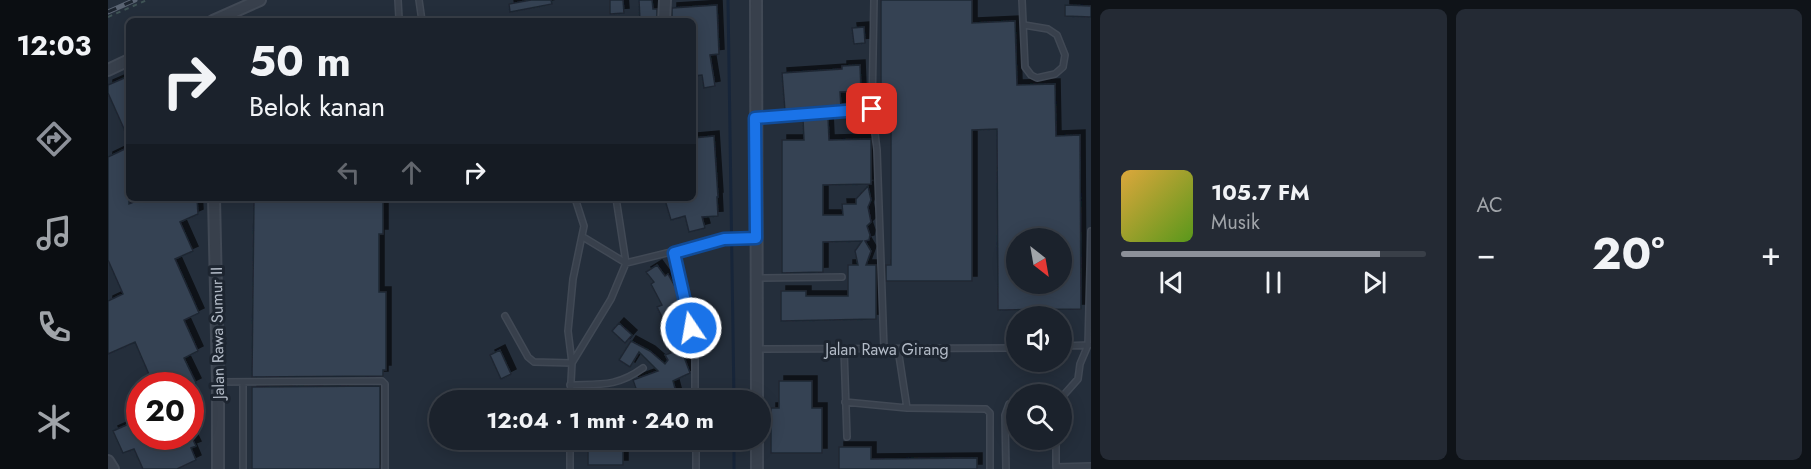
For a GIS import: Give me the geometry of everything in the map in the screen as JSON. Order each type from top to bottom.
[{"type":"street","points":[[221,18],[260,0]]},
{"type":"street","points":[[664,18],[665,0]]},
{"type":"street","points":[[756,0],[757,390]]},
{"type":"street","points":[[108,70],[126,61]]},
{"type":"street","name":"Jalan Rawa Sumur II","points":[[214,201],[218,469]]},
{"type":"street","points":[[757,450],[757,469]]},
{"type":"street","points":[[108,460],[113,469]]},
{"type":"lane","points":[[399,0],[399,18]]},
{"type":"lane","points":[[419,0],[422,18]]},
{"type":"lane","points":[[874,0],[872,109],[877,150],[884,349]]},
{"type":"lane","points":[[1022,0],[1026,67],[1031,75],[1037,78],[1055,74],[1063,67],[1065,55],[1057,35],[1048,29],[1024,25]]},
{"type":"lane","points":[[755,118],[872,109]]},
{"type":"lane","points":[[570,390],[572,363],[568,331],[573,279],[584,226],[576,201]]},
{"type":"lane","points":[[572,363],[611,299],[626,263],[616,201]]},
{"type":"lane","points":[[1072,386],[1078,380],[1080,364],[1089,345],[1091,231]]},
{"type":"lane","points":[[583,237],[626,263],[724,239],[756,238]]},
{"type":"lane","points":[[674,253],[689,314],[694,349],[695,390]]},
{"type":"lane","points":[[756,278],[842,277]]},
{"type":"lane","points":[[505,316],[534,362],[572,363]]},
{"type":"lane","points":[[1072,346],[1089,345]]},
{"type":"lane","name":"Jalan Rawa Girang","points":[[756,349],[1006,348]]},
{"type":"lane","points":[[844,349],[847,437]]},
{"type":"lane","points":[[898,349],[907,408]]},
{"type":"lane","points":[[570,385],[616,383],[643,368]]},
{"type":"lane","points":[[218,382],[378,379],[382,381],[385,384],[385,469]]},
{"type":"lane","points":[[243,382],[243,469]]},
{"type":"lane","points":[[845,402],[907,408],[986,409],[991,419],[990,469]]},
{"type":"lane","points":[[1006,412],[1006,469]]},
{"type":"lane","points":[[570,450],[570,469]]},
{"type":"lane","points":[[696,450],[696,469]]},
{"type":"lane","points":[[1056,450],[1056,468],[1091,466]]},
{"type":"path","points":[[108,17],[147,0]]},
{"type":"building","points":[[531,0],[551,0],[552,4],[510,12],[509,4]]},
{"type":"building","points":[[610,0],[623,0],[624,13],[610,14]]},
{"type":"building","points":[[639,0],[652,0],[653,9],[657,9],[657,18],[640,18]]},
{"type":"building","points":[[881,0],[972,0],[972,23],[1015,21],[1017,85],[1055,84],[1056,136],[1080,135],[1081,309],[1072,309],[1072,306],[1006,306],[1006,310],[998,310],[997,129],[972,130],[972,281],[886,281],[886,265],[891,265],[891,121],[881,121]]},
{"type":"building","points":[[717,5],[719,54],[710,55],[715,86],[704,88],[702,75],[696,76],[696,18],[672,18],[672,8]]},
{"type":"building","points":[[1065,5],[1091,6],[1091,17],[1065,16]]},
{"type":"building","points":[[864,27],[865,43],[854,44],[852,28]]},
{"type":"building","points":[[860,65],[861,91],[840,92],[841,107],[785,111],[782,73],[842,69],[842,66]]},
{"type":"building","points":[[126,77],[126,133],[108,93],[108,85]]},
{"type":"building","points":[[828,117],[829,140],[871,139],[871,184],[823,185],[823,215],[843,215],[842,204],[856,204],[856,199],[868,186],[871,200],[868,207],[871,222],[867,226],[869,240],[865,241],[871,251],[866,265],[876,265],[876,319],[781,321],[781,291],[806,291],[806,296],[848,296],[848,265],[858,265],[855,251],[862,241],[823,242],[823,272],[782,273],[782,140],[804,140],[803,119]]},
{"type":"building","points":[[714,136],[718,216],[702,217],[705,228],[689,232],[685,216],[671,220],[665,201],[696,201],[696,138]]},
{"type":"building","points":[[126,148],[126,201],[129,201],[129,204],[136,201],[197,201],[198,214],[180,222],[193,251],[175,259],[199,313],[184,320],[198,351],[184,358],[191,372],[148,372],[135,342],[108,354],[108,301],[123,294],[108,260],[108,157]]},
{"type":"building","points":[[254,201],[383,201],[383,234],[379,234],[379,292],[386,292],[386,370],[383,370],[383,376],[252,377]]},
{"type":"building","points":[[657,265],[665,276],[668,274],[678,292],[685,318],[667,327],[657,307],[662,305],[651,284],[654,282],[646,272]]},
{"type":"building","points":[[619,323],[632,335],[625,343],[612,331]]},
{"type":"building","points":[[631,341],[650,351],[665,364],[668,360],[665,355],[681,349],[690,373],[673,381],[675,390],[636,390],[633,380],[658,371],[639,352],[630,367],[619,360]]},
{"type":"building","points":[[500,350],[511,374],[501,379],[490,355]]},
{"type":"building","points":[[779,381],[812,381],[812,408],[822,408],[822,453],[771,453],[771,408],[779,408]]},
{"type":"building","points":[[380,386],[380,469],[252,469],[252,387]]},
{"type":"building","points":[[126,425],[126,450],[131,450],[123,453],[113,431]]},
{"type":"building","points":[[839,447],[871,447],[871,459],[977,458],[977,469],[839,469]]},
{"type":"building","points":[[134,450],[192,450],[196,460],[177,469],[143,469]]},
{"type":"building","points":[[588,450],[623,450],[623,465],[588,465]]},
{"type":"waterway","points":[[728,0],[734,390]]},
{"type":"waterway","points":[[734,450],[734,469]]},
{"type":"railway","points":[[108,12],[135,0]]},
{"type":"route","points":[[691,328],[674,253],[724,239],[756,238],[755,118],[872,109]]}]
